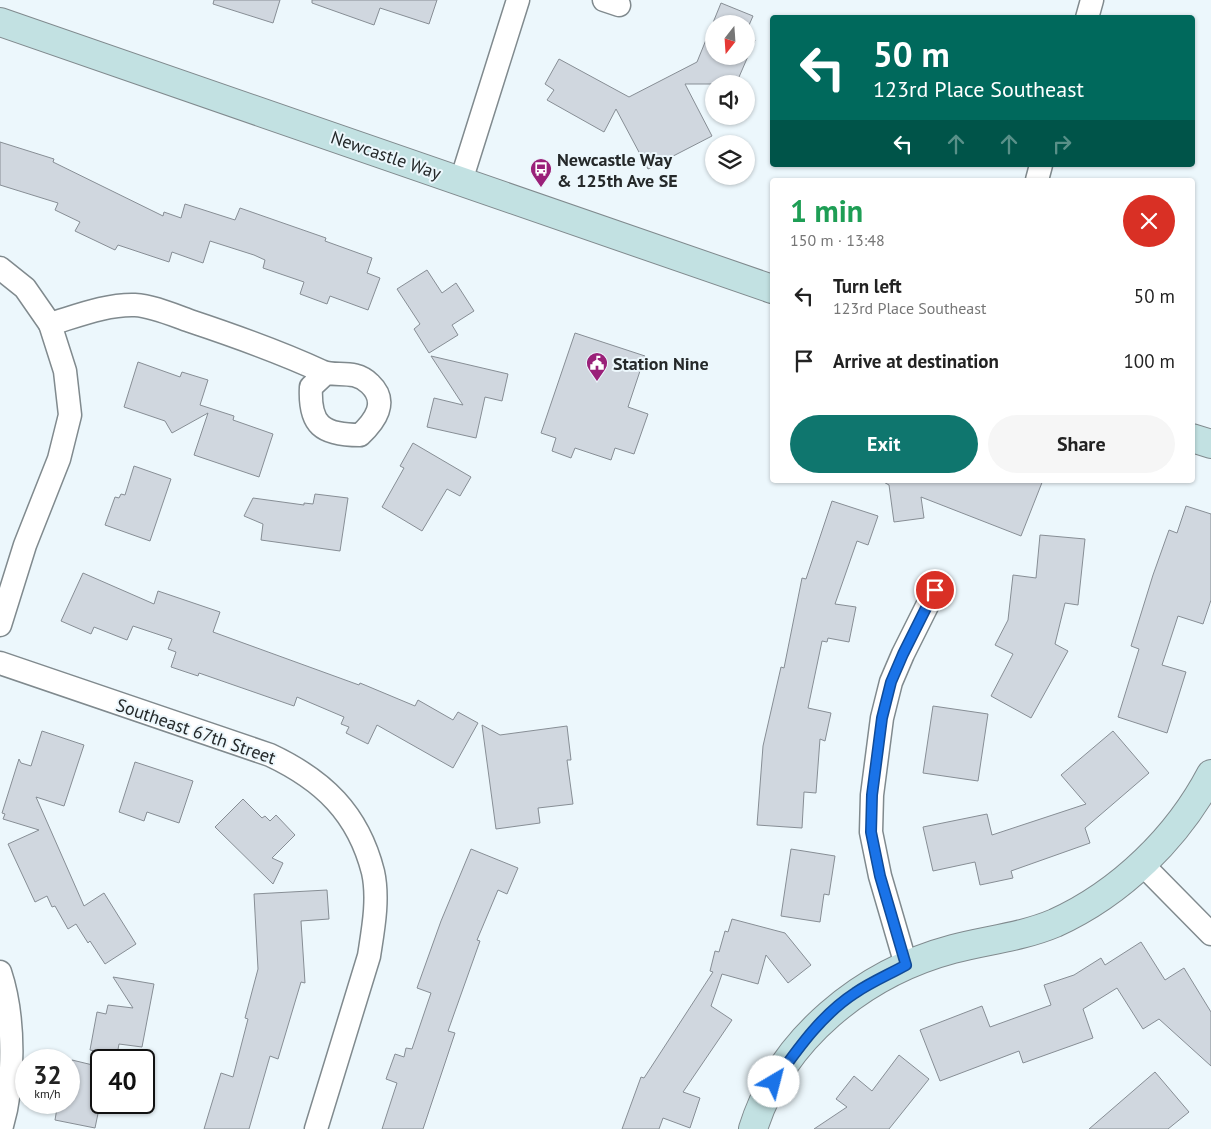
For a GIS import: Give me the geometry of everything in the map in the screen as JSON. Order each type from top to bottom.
[{"type":"main road","name":"Newcastle Way","points":[[0,22],[770,288]]},
{"type":"main road","points":[[1195,439],[1211,444]]},
{"type":"main road","points":[[753,1129],[774,1082],[817,1025],[854,993],[906,965],[953,949],[1012,938],[1055,922],[1096,900],[1142,864],[1171,834],[1196,803],[1211,774]]},
{"type":"street","points":[[461,181],[518,0]]},
{"type":"street","points":[[1088,15],[1092,0]]},
{"type":"street","points":[[0,268],[25,288],[50,324],[65,371],[70,415],[59,459],[25,545],[0,625]]},
{"type":"street","points":[[50,324],[103,308],[136,305],[260,344],[326,373]]},
{"type":"street","points":[[906,965],[876,858],[871,832],[872,795],[882,718],[891,682],[935,590]]},
{"type":"street","name":"Southeast 67th Street","points":[[0,663],[270,755],[298,768],[325,788],[342,807],[361,841],[373,873],[375,896],[369,956],[316,1129]]},
{"type":"street","points":[[1142,864],[1211,934]]},
{"type":"street","points":[[0,972],[6,990],[10,1034],[10,1084],[1,1129]]},
{"type":"building","points":[[214,0],[280,0],[273,23],[213,4]]},
{"type":"building","points":[[312,0],[437,0],[429,24],[380,8],[374,25],[312,3]]},
{"type":"building","points":[[721,3],[751,15],[716,15]]},
{"type":"building","points":[[705,42],[705,65],[744,65],[740,75],[705,75],[705,84],[685,84],[711,135],[705,135],[705,140],[648,169],[616,109],[604,132],[547,100],[554,90],[545,84],[559,59],[629,97],[697,62]]},
{"type":"building","points":[[0,142],[54,159],[53,162],[163,216],[164,212],[181,218],[185,204],[235,220],[240,208],[326,238],[325,241],[372,258],[367,273],[380,278],[368,310],[330,296],[327,304],[300,294],[304,282],[263,268],[265,260],[254,255],[210,241],[203,263],[172,252],[169,262],[118,245],[115,250],[75,231],[80,222],[55,210],[58,203],[0,185]]},
{"type":"building","points":[[427,270],[442,293],[456,283],[474,311],[452,325],[458,335],[429,353],[414,329],[420,324],[397,289]]},
{"type":"building","name":"Station Nine","points":[[575,333],[645,356],[628,407],[648,414],[634,454],[615,448],[611,460],[575,448],[571,458],[552,451],[556,438],[541,433]]},
{"type":"building","points":[[431,356],[508,374],[502,401],[485,397],[476,438],[427,427],[434,398],[463,405]]},
{"type":"building","points":[[138,362],[180,377],[182,372],[208,380],[200,405],[234,416],[233,420],[273,434],[259,477],[194,455],[208,413],[172,433],[165,421],[124,407]]},
{"type":"building","points":[[413,443],[471,477],[460,496],[447,489],[422,531],[382,507],[404,468],[400,466]]},
{"type":"building","points":[[134,466],[171,479],[150,541],[105,525],[115,497],[119,498],[121,494],[125,495]]},
{"type":"building","points":[[885,483],[1042,483],[1021,536],[921,497],[924,518],[894,522],[889,485]]},
{"type":"building","points":[[315,494],[348,498],[340,551],[261,540],[263,524],[244,516],[253,498],[304,505],[304,503],[313,504]]},
{"type":"building","points":[[832,501],[878,516],[868,545],[857,541],[835,604],[856,607],[849,642],[828,638],[827,642],[822,641],[808,708],[831,713],[825,741],[820,739],[816,793],[804,792],[802,828],[757,825],[763,746],[781,667],[784,668],[802,578],[806,579]]},
{"type":"building","points":[[1186,506],[1211,514],[1211,600],[1203,624],[1178,616],[1162,665],[1186,672],[1167,733],[1118,717],[1139,649],[1131,646],[1153,575],[1169,530],[1177,533]]},
{"type":"building","points":[[1040,535],[1085,539],[1078,605],[1065,603],[1055,644],[1068,651],[1031,718],[991,696],[1013,654],[995,645],[1008,620],[1013,575],[1036,578]]},
{"type":"building","points":[[83,573],[154,604],[158,591],[220,612],[213,632],[359,685],[360,683],[415,706],[418,700],[453,720],[458,712],[478,723],[453,768],[377,725],[368,744],[346,733],[349,727],[341,724],[344,717],[297,697],[294,706],[199,673],[198,676],[171,667],[176,652],[168,649],[172,639],[133,626],[127,640],[94,627],[91,634],[61,621]]},
{"type":"building","points":[[933,706],[988,714],[978,781],[923,773]]},
{"type":"building","points":[[482,725],[500,735],[567,726],[571,760],[567,760],[573,804],[538,808],[540,823],[496,829]]},
{"type":"building","points":[[42,731],[84,745],[64,806],[36,797],[84,906],[104,893],[136,944],[105,964],[76,924],[68,929],[55,906],[52,907],[47,896],[35,902],[8,844],[39,830],[3,819],[5,814],[2,813],[19,759],[21,763],[31,766]]},
{"type":"building","points":[[1113,731],[1149,773],[1085,828],[1090,843],[1011,871],[1013,878],[980,885],[975,862],[933,871],[923,827],[987,814],[992,835],[1086,804],[1061,775]]},
{"type":"building","points":[[135,762],[193,781],[179,823],[147,812],[144,821],[119,812]]},
{"type":"building","points":[[243,799],[262,818],[265,816],[270,821],[276,815],[295,835],[272,858],[283,863],[273,884],[215,827]]},
{"type":"building","points":[[471,849],[518,868],[507,894],[498,890],[477,940],[480,941],[448,1031],[455,1033],[423,1129],[382,1129],[397,1083],[386,1079],[395,1054],[404,1057],[406,1048],[412,1049],[431,993],[417,988],[441,921]]},
{"type":"building","points":[[791,849],[835,856],[829,895],[824,894],[820,922],[781,916]]},
{"type":"building","points":[[327,890],[329,919],[301,921],[305,983],[301,982],[278,1059],[270,1056],[249,1129],[204,1129],[221,1073],[233,1077],[248,1019],[245,1018],[258,969],[254,894]]},
{"type":"building","points":[[732,919],[785,933],[811,965],[788,983],[766,955],[758,984],[722,974],[711,1006],[732,1020],[683,1092],[700,1098],[690,1128],[663,1118],[659,1129],[622,1129],[641,1077],[644,1078],[713,972],[710,971],[715,951],[719,952],[725,931],[728,932]]},
{"type":"building","points":[[1141,942],[1165,980],[1184,968],[1211,1012],[1211,1066],[1159,1019],[1143,1029],[1117,988],[1083,1009],[1093,1038],[1023,1063],[1019,1051],[940,1081],[920,1030],[982,1006],[990,1027],[1051,1005],[1044,985],[1074,975],[1101,958],[1105,965]]},
{"type":"building","points":[[113,977],[154,984],[142,1047],[119,1044],[118,1049],[90,1049],[97,1012],[106,1014],[108,1005],[133,1008]]},
{"type":"building","points":[[899,1055],[929,1079],[889,1129],[814,1129],[847,1107],[836,1099],[854,1076],[872,1091]]},
{"type":"building","points":[[80,1062],[90,1064],[90,1114],[98,1114],[95,1128],[55,1120],[56,1114],[80,1114]]},
{"type":"building","points":[[1155,1072],[1189,1112],[1168,1129],[1089,1129]]},
{"type":"place","name":"Newcastle Way & 125th Ave SE","points":[[541,188]]},
{"type":"place","name":"Station Nine","points":[[597,382]]},
{"type":"route","points":[[774,1082],[817,1025],[854,993],[906,965],[880,876],[871,832],[872,795],[882,718],[891,682],[935,590]]}]
